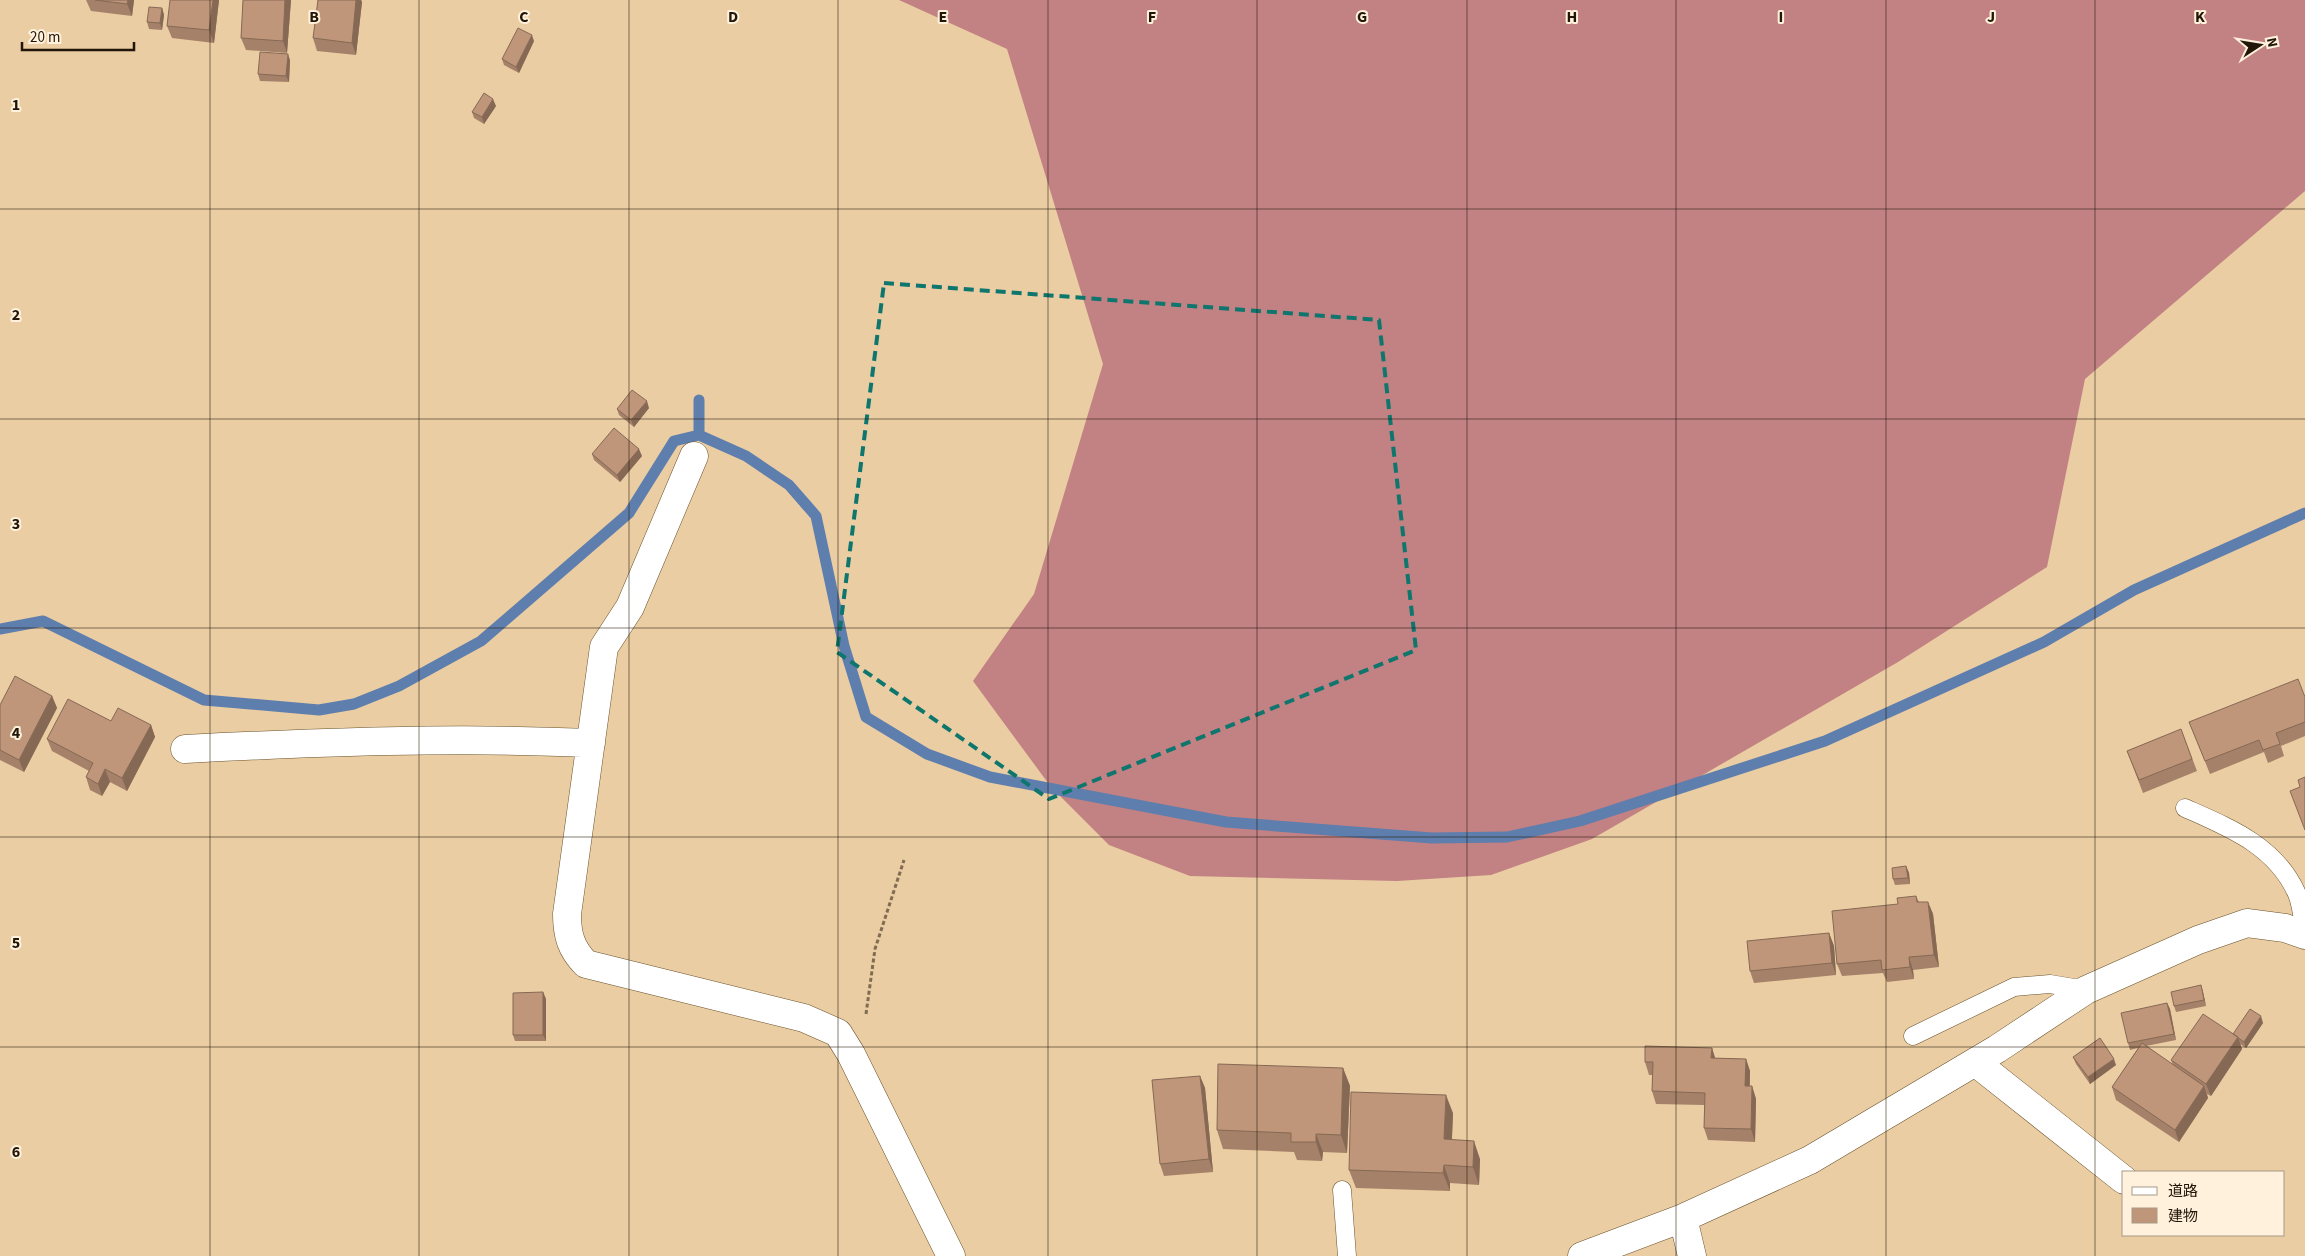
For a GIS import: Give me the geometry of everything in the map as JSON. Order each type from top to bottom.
[{"type":"street","points":[[694,456],[630,607],[604,647],[567,914],[570,941],[577,955],[586,964],[804,1018],[838,1033],[851,1054],[951,1256]]},
{"type":"street","points":[[185,749],[348,741],[508,739],[591,743]]},
{"type":"street","points":[[1582,1256],[1683,1218],[1810,1160],[1975,1062],[2086,990],[2198,940],[2247,923],[2285,928],[2305,935]]},
{"type":"street","points":[[1975,1062],[2122,1178]]},
{"type":"street","points":[[1683,1218],[1692,1256]]},
{"type":"lane","points":[[2185,808],[2234,830],[2256,843],[2284,870],[2298,895],[2305,935]]},
{"type":"lane","points":[[1913,1036],[2014,987],[2050,984],[2086,990]]},
{"type":"lane","points":[[1342,1190],[1347,1256]]},
{"type":"path","points":[[851,1054],[866,1018],[874,949],[904,860]]},
{"type":"highlighted area","points":[[884,283],[1379,320],[1416,650],[1049,799],[837,652]]},
{"type":"shaded area","points":[[899,0],[2305,0],[2305,191],[2085,379],[2047,567],[1898,662],[1592,839],[1491,875],[1397,881],[1190,876],[1109,845],[1051,787],[973,681],[1034,594],[1103,364],[1007,49]]},
{"type":"building","points":[[95,0],[128,0],[127,4]]},
{"type":"building","points":[[170,0],[213,0],[209,30],[167,26]]},
{"type":"building","points":[[243,0],[285,0],[283,41],[241,38]]},
{"type":"building","points":[[318,0],[356,0],[352,43],[313,38]]},
{"type":"building","points":[[149,7],[162,8],[160,23],[147,22]]},
{"type":"building","points":[[518,28],[532,35],[516,67],[502,59]]},
{"type":"building","points":[[260,52],[288,54],[286,76],[258,74]]},
{"type":"building","points":[[484,93],[493,99],[482,117],[472,112]]},
{"type":"building","points":[[632,390],[647,401],[631,420],[617,409]]},
{"type":"building","points":[[614,428],[639,449],[617,475],[592,454]]},
{"type":"building","points":[[15,676],[52,696],[19,760],[0,750],[0,705]]},
{"type":"building","points":[[2298,679],[2305,697],[2305,722],[2276,733],[2280,744],[2263,750],[2259,740],[2205,761],[2189,722]]},
{"type":"building","points":[[68,699],[111,721],[118,708],[151,725],[122,778],[105,769],[98,784],[86,777],[93,763],[47,739]]},
{"type":"building","points":[[2181,729],[2192,759],[2139,780],[2127,751]]},
{"type":"building","points":[[2305,777],[2305,830],[2290,791],[2300,787],[2298,780]]},
{"type":"building","points":[[1906,866],[1908,878],[1893,879],[1892,868]]},
{"type":"building","points":[[1916,896],[1917,902],[1928,902],[1934,955],[1909,957],[1910,967],[1882,970],[1881,960],[1837,964],[1832,911],[1898,904],[1897,898]]},
{"type":"building","points":[[1829,933],[1832,963],[1750,971],[1747,941]]},
{"type":"building","points":[[2201,985],[2204,1000],[2174,1006],[2171,992]]},
{"type":"building","points":[[543,992],[543,1035],[513,1035],[513,993]]},
{"type":"building","points":[[2167,1003],[2174,1034],[2128,1043],[2121,1013]]},
{"type":"building","points":[[2250,1009],[2261,1016],[2244,1042],[2233,1034]]},
{"type":"building","points":[[2203,1014],[2238,1037],[2206,1084],[2171,1060]]},
{"type":"building","points":[[2100,1038],[2114,1059],[2088,1077],[2073,1057]]},
{"type":"building","points":[[2142,1043],[2204,1086],[2175,1130],[2112,1087]]},
{"type":"building","points":[[1645,1046],[1712,1048],[1711,1058],[1746,1059],[1745,1086],[1752,1086],[1751,1129],[1704,1128],[1705,1093],[1652,1091],[1653,1062],[1645,1062]]},
{"type":"building","points":[[1218,1064],[1343,1068],[1341,1135],[1316,1134],[1316,1142],[1291,1142],[1291,1133],[1217,1130]]},
{"type":"building","points":[[1200,1076],[1209,1159],[1160,1164],[1152,1080]]},
{"type":"building","points":[[1351,1092],[1446,1095],[1444,1139],[1474,1141],[1473,1167],[1444,1165],[1443,1173],[1349,1170]]},
{"type":"waterway","points":[[699,400],[699,435]]},
{"type":"waterway","points":[[0,629],[43,621],[204,700],[319,710],[354,704],[399,686],[481,641],[629,513],[674,441],[699,435],[746,456],[789,485],[816,516],[844,646],[866,717],[927,754],[990,777],[1226,822],[1432,838],[1507,837],[1580,821],[1825,741],[2044,642],[2134,590],[2305,513]]}]
